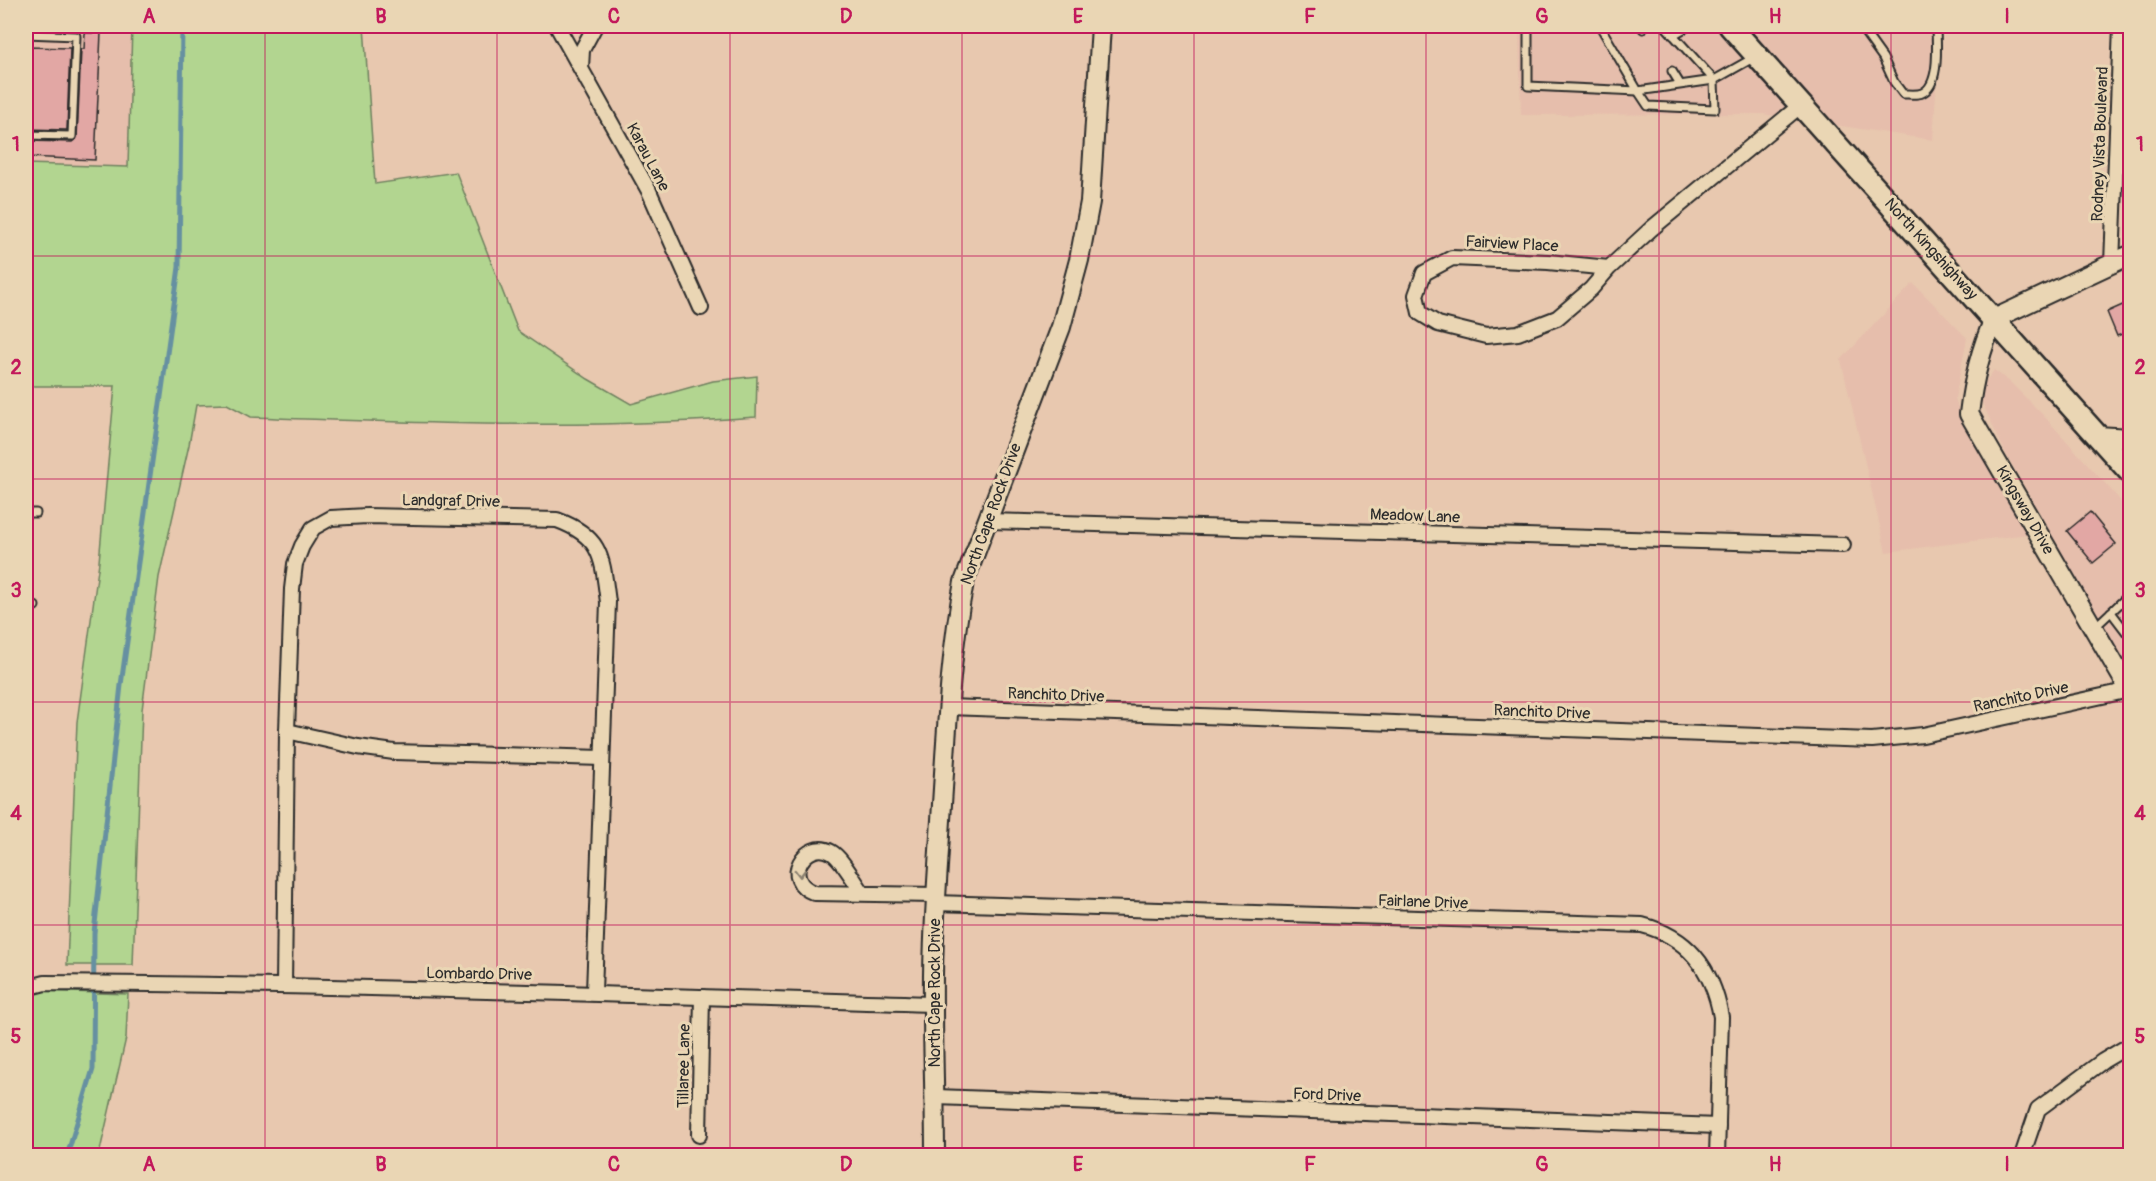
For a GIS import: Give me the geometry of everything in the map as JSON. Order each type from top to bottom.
[{"type":"main road","name":"North Kingshighway","points":[[1730,26],[2130,472]]},
{"type":"street","name":"Karau Lane","points":[[557,26],[648,191],[701,308]]},
{"type":"street","points":[[581,68],[582,50],[595,26]]},
{"type":"street","name":"North Cape Rock Drive","points":[[935,1155],[933,1004],[936,899],[948,707],[957,621],[964,582],[1061,327],[1078,260],[1090,202],[1101,26]]},
{"type":"street","name":"Rodney Vista Boulevard","points":[[2112,264],[2121,26]]},
{"type":"street","name":"Fairview Place","points":[[1609,268],[1548,262],[1452,258],[1424,273],[1416,295],[1420,312],[1438,324],[1486,336],[1518,333],[1557,318],[1591,289],[1609,268],[1651,229],[1801,105]]},
{"type":"street","points":[[1994,319],[2130,255]]},
{"type":"street","name":"Kingsway Drive","points":[[1994,319],[1982,347],[1972,382],[1969,414],[2130,691]]},
{"type":"street","points":[[2097,436],[2130,438]]},
{"type":"street","name":"Landgraf Drive","points":[[284,986],[287,731],[295,564],[313,528],[331,518],[367,516],[557,520],[587,534],[599,551],[608,602],[594,992]]},
{"type":"street","name":"Meadow Lane","points":[[987,521],[1843,545]]},
{"type":"street","name":"Ranchito Drive","points":[[948,707],[1872,740],[1923,735],[2130,691]]},
{"type":"street","points":[[287,731],[357,747],[394,752],[602,758]]},
{"type":"street","name":"Fairlane Drive","points":[[863,893],[841,861],[831,852],[817,850],[805,855],[801,860],[797,876],[807,891],[815,893],[863,893],[936,899],[1630,925],[1658,929],[1674,937],[1697,958],[1710,979],[1718,1001],[1721,1017],[1717,1155]]},
{"type":"street","name":"Lombardo Drive","points":[[26,988],[45,983],[284,986],[594,992],[933,1004]]},
{"type":"street","name":"Tillaree Lane","points":[[699,1135],[702,997]]},
{"type":"street","points":[[2022,1155],[2038,1109],[2103,1061],[2130,1045]]},
{"type":"street","name":"Ford Drive","points":[[936,1096],[1718,1126]]},
{"type":"lane","points":[[1528,26],[1528,86],[1638,91],[1714,80],[1757,56]]},
{"type":"lane","points":[[1600,26],[1648,106],[1715,109],[1714,80],[1665,26]]},
{"type":"lane","points":[[1673,34],[1689,26]]},
{"type":"lane","points":[[1860,26],[1883,58],[1894,82],[1903,94],[1922,93],[1932,83],[1936,66],[1936,26]]},
{"type":"lane","points":[[26,34],[76,36],[72,136],[26,135]]},
{"type":"lane","points":[[1672,71],[1680,84]]},
{"type":"lane","points":[[26,513],[36,513]]},
{"type":"lane","points":[[2094,628],[2130,594]]},
{"type":"lane","points":[[26,606],[35,606]]},
{"type":"lane","points":[[2111,612],[2130,637]]},
{"type":"shaded area","points":[[26,26],[132,26],[128,167],[26,164]]},
{"type":"shaded area","points":[[1519,26],[1940,26],[1933,140],[1762,114],[1521,115]]},
{"type":"shaded area","points":[[1913,283],[1967,338],[1955,398],[1965,429],[2028,534],[1886,552],[1841,360]]},
{"type":"shaded area","points":[[1994,370],[2011,383],[2043,415],[2130,511],[2130,672],[2005,452],[1980,398],[1986,381]]},
{"type":"green space","points":[[132,26],[364,26],[375,184],[456,172],[518,331],[588,379],[631,404],[713,381],[757,376],[756,417],[630,423],[441,423],[251,417],[227,404],[196,405],[159,577],[142,710],[133,965],[67,965],[77,722],[99,562],[115,386],[26,386],[26,164],[128,167]]},
{"type":"green space","points":[[42,991],[128,994],[126,1038],[99,1155],[26,1155],[26,996]]},
{"type":"building","points":[[85,33],[101,33],[95,160],[26,157],[26,141],[72,142],[77,138],[81,49],[84,49]]},
{"type":"building","points":[[26,47],[70,48],[67,130],[26,129]]},
{"type":"building","points":[[2127,303],[2130,311],[2130,331],[2117,336],[2107,312]]},
{"type":"building","points":[[2090,512],[2116,544],[2093,563],[2067,531]]},
{"type":"waterway","points":[[67,1156],[93,1069],[94,933],[121,685],[179,267],[182,26]]}]
